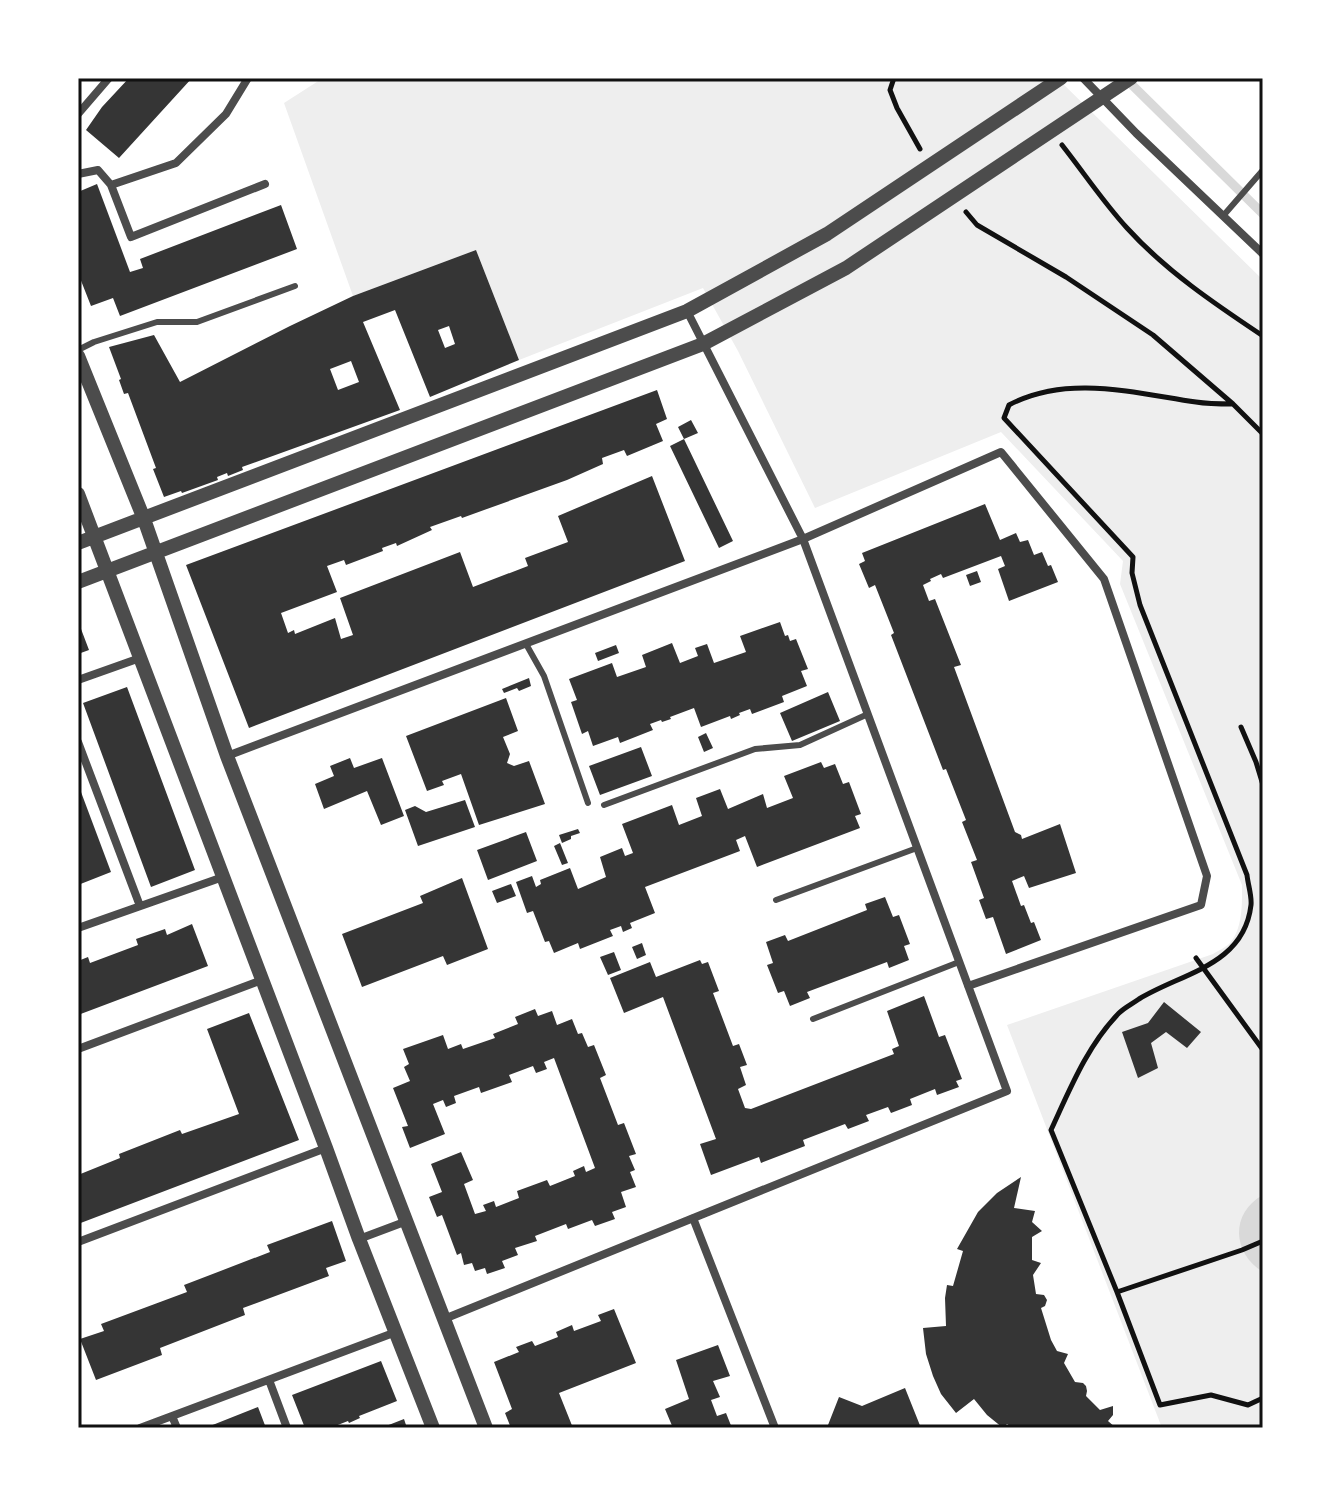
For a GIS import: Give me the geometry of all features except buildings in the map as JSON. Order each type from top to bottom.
[{"type":"street","points":[[78,114],[109,78]]},
{"type":"street","points":[[111,185],[176,163],[226,114],[248,78]]},
{"type":"street","points":[[78,543],[687,311],[827,234],[1061,78]]},
{"type":"street","points":[[1083,78],[1263,254]]},
{"type":"street","points":[[78,582],[703,344],[846,268],[1131,78]]},
{"type":"street","points":[[78,174],[98,170],[111,185],[131,237],[265,184]]},
{"type":"street","points":[[444,1319],[1007,1091],[803,539],[687,311]]},
{"type":"street","points":[[78,353],[144,519],[227,756],[486,1428]]},
{"type":"street","points":[[227,756],[803,539],[1001,452],[1104,579],[1207,876],[1201,905],[968,986]]},
{"type":"street","points":[[78,494],[433,1428]]},
{"type":"street","points":[[78,680],[140,658]]},
{"type":"street","points":[[78,742],[140,906]]},
{"type":"street","points":[[78,928],[223,877]]},
{"type":"street","points":[[78,1049],[262,980]]},
{"type":"street","points":[[78,1242],[326,1148]]},
{"type":"street","points":[[693,1218],[775,1428]]},
{"type":"street","points":[[359,1239],[407,1221]]},
{"type":"street","points":[[140,1428],[396,1332]]},
{"type":"street","points":[[269,1380],[287,1428]]},
{"type":"street","points":[[172,1416],[177,1428]]},
{"type":"lane","points":[[1223,216],[1263,170]]},
{"type":"lane","points":[[78,353],[94,342],[157,322],[197,322],[295,286]]},
{"type":"lane","points":[[526,644],[544,676],[588,803]]},
{"type":"lane","points":[[604,805],[755,749],[800,745],[868,714]]},
{"type":"lane","points":[[776,900],[917,848]]},
{"type":"lane","points":[[813,1019],[959,962]]},
{"type":"path","points":[[894,78],[890,90],[925,157]]},
{"type":"path","points":[[1059,141],[1127,229],[1173,271],[1263,336]]},
{"type":"path","points":[[959,204],[977,225],[1066,277],[1153,335],[1263,434]]},
{"type":"path","points":[[1233,404],[1199,403],[1133,392],[1063,388],[1028,395],[1009,405],[1004,418],[1133,557],[1132,573],[1140,605],[1247,875],[1251,903],[1246,926],[1235,945],[1203,969],[1155,989],[1120,1011],[1086,1055],[1051,1130],[1160,1405],[1211,1395],[1248,1405],[1263,1398]]},
{"type":"path","points":[[1241,727],[1263,785]]},
{"type":"path","points":[[1196,958],[1263,1050]]},
{"type":"path","points":[[1117,1292],[1263,1241]]},
{"type":"shaded area","points":[[323,78],[1057,78],[1263,280],[1263,1426],[1162,1428],[1007,1025],[1213,954],[1230,943],[1240,923],[1242,885],[1120,584],[1123,561],[1001,432],[815,508],[738,351],[703,288],[519,360],[476,250],[353,296],[284,103]]},
{"type":"shaded area","points":[[1263,1195],[1263,1272],[1245,1254],[1239,1233],[1245,1212]]},
{"type":"waterway","points":[[1126,79],[1263,214]]}]
